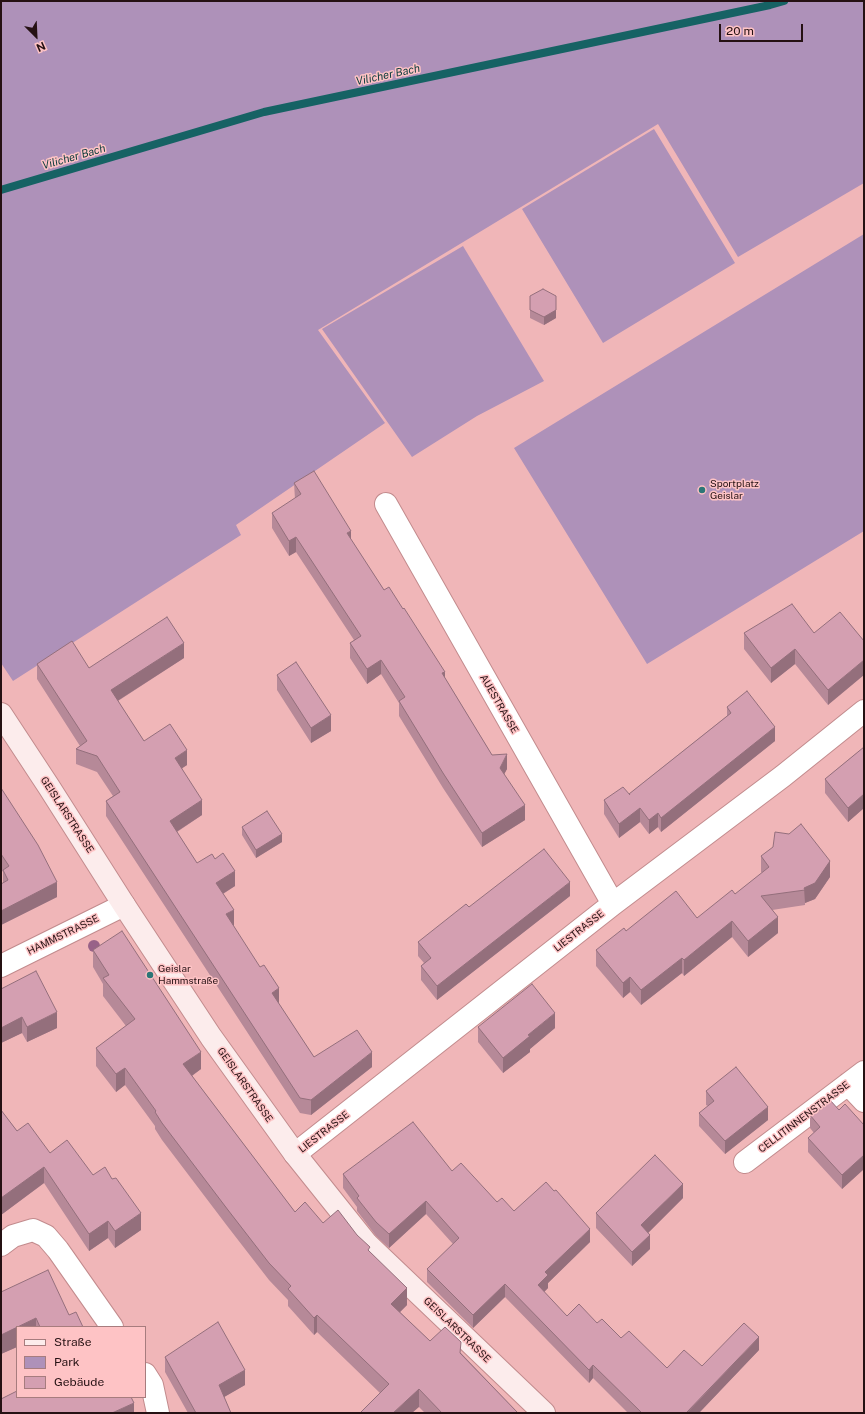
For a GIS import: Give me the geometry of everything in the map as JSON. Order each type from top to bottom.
[{"type":"street","name":"AUESTRASSE","points":[[386,504],[614,904]]},
{"type":"street","name":"LIESTRASSE","points":[[295,1154],[614,904],[784,776],[864,711]]},
{"type":"street","name":"GEISLARSTRASSE","points":[[1,714],[124,905],[230,1064],[295,1154],[367,1244],[544,1413]]},
{"type":"street","name":"HAMMSTRASSE","points":[[1,966],[124,905]]},
{"type":"street","points":[[856,1078],[864,1101]]},
{"type":"street","name":"CELLITINNENSTRASSE","points":[[745,1162],[856,1078]]},
{"type":"street","points":[[1,1245],[13,1236],[33,1230],[46,1236],[58,1250],[111,1326]]},
{"type":"street","points":[[146,1376],[152,1385],[158,1413]]},
{"type":"green space","points":[[1,1],[864,1],[864,183],[738,257],[658,124],[318,330],[385,423],[236,525],[241,535],[13,681],[1,663]]},
{"type":"green space","points":[[654,129],[735,263],[603,343],[522,209]]},
{"type":"green space","name":"Sportplatz Geislar","points":[[864,234],[864,531],[647,664],[514,448]]},
{"type":"green space","points":[[463,246],[544,381],[477,416],[412,457],[322,329]]},
{"type":"building","points":[[543,289],[556,296],[556,310],[544,317],[530,310],[530,296]]},
{"type":"building","points":[[314,471],[351,531],[347,533],[384,590],[389,587],[403,609],[404,608],[445,672],[442,673],[492,755],[507,754],[500,768],[525,805],[482,833],[399,701],[405,697],[381,660],[367,669],[350,643],[361,636],[296,537],[289,541],[272,513],[301,494],[294,483]]},
{"type":"building","points":[[792,604],[814,633],[840,612],[864,641],[864,660],[828,690],[795,649],[771,668],[744,633]]},
{"type":"building","points":[[167,617],[184,643],[111,690],[144,741],[170,724],[187,750],[175,758],[202,800],[170,821],[197,863],[212,854],[215,859],[223,853],[235,871],[216,883],[234,910],[226,914],[260,967],[264,965],[279,988],[272,993],[314,1057],[357,1030],[372,1052],[311,1100],[300,1098],[106,801],[120,792],[97,756],[76,749],[87,741],[37,664],[72,641],[89,668]]},
{"type":"building","points":[[296,662],[331,715],[311,728],[277,675]]},
{"type":"building","points":[[747,691],[775,727],[661,818],[658,813],[649,820],[640,808],[619,824],[604,800],[623,787],[629,794],[731,713],[727,707]]},
{"type":"building","points":[[864,747],[864,794],[848,808],[825,779]]},
{"type":"building","points":[[1,788],[38,845],[57,882],[1,911],[1,884],[8,880],[3,870],[9,866],[1,854]]},
{"type":"building","points":[[267,811],[282,834],[256,850],[242,827]]},
{"type":"building","points":[[801,824],[830,861],[815,883],[804,888],[805,890],[761,896],[778,917],[748,941],[732,921],[684,960],[682,958],[641,990],[630,977],[623,983],[596,950],[624,928],[626,931],[676,891],[697,918],[732,890],[735,894],[769,867],[761,856],[773,847],[775,832],[789,834]]},
{"type":"building","points":[[544,849],[570,882],[437,986],[421,966],[431,958],[418,942],[466,904],[469,907]]},
{"type":"building","points":[[122,931],[201,1052],[183,1064],[295,1212],[305,1202],[323,1223],[338,1210],[357,1235],[370,1247],[368,1250],[407,1288],[391,1304],[430,1341],[445,1327],[461,1342],[460,1353],[518,1413],[442,1413],[419,1389],[393,1413],[360,1413],[389,1384],[317,1315],[314,1318],[288,1289],[291,1286],[269,1263],[228,1210],[162,1123],[155,1112],[156,1111],[125,1068],[116,1074],[96,1048],[135,1019],[103,978],[109,975],[93,950]]},
{"type":"building","points":[[36,971],[57,1012],[27,1027],[22,1017],[1,1028],[1,989]]},
{"type":"building","points":[[532,984],[555,1013],[503,1058],[478,1027]]},
{"type":"building","points":[[736,1067],[768,1107],[725,1141],[699,1113],[714,1101],[706,1091]]},
{"type":"building","points":[[830,1100],[839,1110],[845,1104],[864,1125],[864,1155],[842,1175],[808,1138],[820,1127],[810,1115]]},
{"type":"building","points":[[1,1110],[17,1131],[28,1123],[50,1153],[67,1140],[93,1175],[105,1167],[112,1179],[116,1178],[141,1213],[115,1231],[108,1221],[89,1234],[44,1167],[1,1198]]},
{"type":"building","points":[[413,1122],[452,1171],[461,1163],[497,1202],[502,1198],[514,1211],[546,1182],[554,1191],[556,1190],[590,1229],[545,1272],[548,1275],[538,1285],[567,1316],[579,1304],[597,1323],[602,1319],[621,1338],[629,1331],[667,1368],[684,1350],[702,1366],[744,1323],[759,1337],[687,1412],[688,1413],[642,1413],[593,1365],[589,1370],[505,1284],[473,1315],[427,1269],[459,1238],[426,1201],[389,1234],[376,1222],[357,1198],[359,1196],[343,1174]]},
{"type":"building","points":[[655,1155],[683,1184],[641,1225],[650,1235],[632,1252],[596,1213]]},
{"type":"building","points":[[48,1270],[69,1315],[76,1312],[83,1326],[40,1326],[36,1318],[20,1326],[16,1326],[16,1328],[1,1335],[1,1292]]},
{"type":"building","points":[[218,1322],[245,1370],[219,1385],[231,1413],[196,1413],[165,1357]]},
{"type":"building","points":[[16,1392],[16,1398],[132,1398],[134,1403],[112,1413],[1,1413],[1,1399]]},
{"type":"waterway","name":"Vilicher Bach","points":[[1,190],[264,112],[784,1]]},
{"type":"place","name":"Sportplatz Geislar","points":[[702,490]]},
{"type":"place","name":"Geislar Hammstraße","points":[[150,975]]}]
